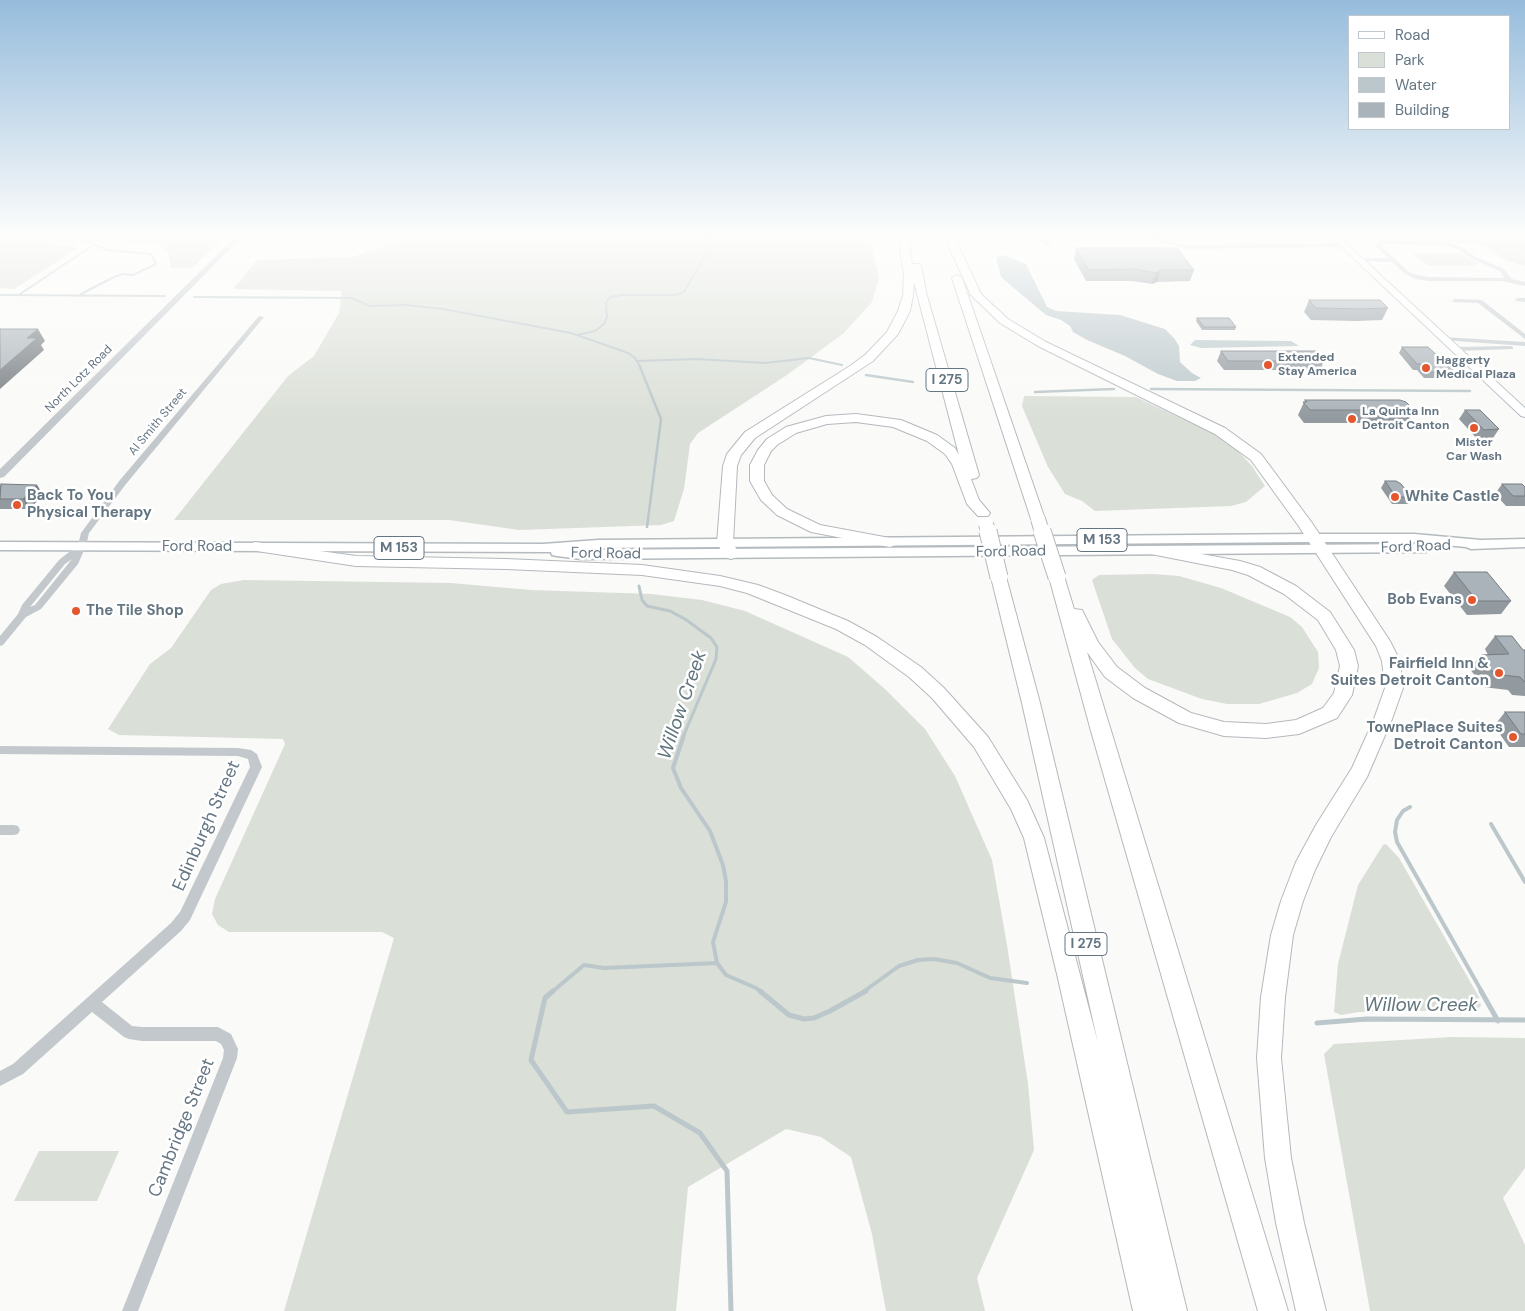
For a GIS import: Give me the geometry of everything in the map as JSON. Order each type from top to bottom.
[{"type":"highway","points":[[728,549],[730,466],[734,454],[750,435],[869,358],[892,334],[904,311],[908,297]]},
{"type":"highway","name":"I 275","points":[[922,297],[984,519],[1031,703],[1172,1311]]},
{"type":"highway","name":"I 275","points":[[964,297],[1060,588],[1100,731],[1273,1311]]},
{"type":"highway","points":[[978,297],[1004,321],[1036,341],[1234,439],[1246,448],[1265,467],[1384,644],[1391,661],[1394,680],[1392,696],[1360,771],[1323,830],[1304,869],[1292,900],[1282,935],[1273,997],[1269,1058],[1278,1158],[1290,1223],[1311,1311]]},
{"type":"highway","points":[[890,542],[816,530],[782,512],[766,497],[757,480],[757,465],[765,450],[772,442],[791,430],[826,420],[856,418],[896,423],[932,438],[950,451],[959,464],[972,501],[984,519]]},
{"type":"highway","points":[[254,547],[356,561],[506,564],[642,570],[720,581],[752,589],[826,618],[871,641],[915,672],[938,693],[981,742],[1020,806],[1034,838],[1069,974],[1148,1311]]},
{"type":"highway","points":[[1060,588],[1079,618],[1091,645],[1111,672],[1138,693],[1168,710],[1204,724],[1252,731],[1299,727],[1330,714],[1343,696],[1349,666],[1345,650],[1336,632],[1324,616],[1290,590],[1254,571],[1234,565],[1157,551]]},
{"type":"main road","points":[[1399,297],[1525,414]]},
{"type":"main road","name":"Ford Road","points":[[0,546],[543,548],[581,555],[890,542],[1317,544],[1422,548],[1525,543]]},
{"type":"main road","name":"Ford Road","points":[[728,549],[1157,551],[1317,544]]},
{"type":"street","name":"North Lotz Road","points":[[0,475],[179,297]]},
{"type":"street","points":[[1455,301],[1480,301],[1525,337]]},
{"type":"street","name":"Al Smith Street","points":[[0,643],[23,615],[38,607],[75,562],[85,533],[123,482],[260,317]]},
{"type":"street","points":[[1444,339],[1480,340],[1525,346]]},
{"type":"street","points":[[1454,349],[1525,346]]},
{"type":"street","name":"Edinburgh Street","points":[[0,750],[238,752],[247,753],[253,757],[256,763],[255,772],[185,916],[176,927],[18,1069],[0,1079]]},
{"type":"street","points":[[0,830],[14,830]]},
{"type":"street","name":"Cambridge Street","points":[[92,1003],[129,1032],[142,1034],[218,1034],[226,1039],[231,1049],[230,1058],[130,1311]]},
{"type":"green space","points":[[341,297],[873,297],[872,302],[844,333],[787,375],[698,433],[690,444],[684,489],[674,521],[661,525],[519,530],[449,520],[174,520],[288,376],[314,356],[339,313]]},
{"type":"green space","points":[[1024,396],[1136,397],[1220,437],[1238,451],[1252,466],[1265,486],[1246,502],[1231,506],[1095,511],[1082,501],[1065,494],[1048,467],[1022,406]]},
{"type":"green space","points":[[1153,574],[1179,576],[1221,588],[1290,617],[1302,627],[1318,652],[1319,668],[1312,684],[1297,693],[1259,704],[1227,704],[1202,699],[1148,679],[1135,668],[1112,639],[1092,580],[1099,575]]},
{"type":"green space","points":[[244,580],[451,583],[531,590],[651,594],[702,600],[745,611],[848,657],[885,689],[925,729],[955,776],[992,860],[1007,945],[1028,1084],[1034,1150],[977,1278],[985,1311],[886,1311],[872,1234],[851,1157],[821,1137],[786,1129],[688,1187],[676,1311],[284,1311],[394,938],[382,932],[229,932],[218,925],[212,914],[215,899],[285,744],[283,739],[119,735],[108,729],[150,664],[171,648],[211,590],[221,584]]},
{"type":"green space","points":[[1386,844],[1399,858],[1479,997],[1481,1006],[1475,1010],[1359,1012],[1341,1015],[1334,1012],[1338,964],[1358,885],[1383,845]]},
{"type":"green space","points":[[1452,1037],[1525,1038],[1525,1168],[1503,1198],[1525,1245],[1525,1311],[1370,1311],[1324,1054],[1334,1044]]},
{"type":"green space","points":[[39,1151],[119,1151],[97,1201],[14,1201]]},
{"type":"water","points":[[1025,297],[1042,297],[1047,307],[1056,311],[1120,315],[1165,329],[1179,346],[1180,362],[1201,378],[1195,381],[1177,381],[1158,374],[1125,356],[1087,340],[1073,332],[1070,326],[1061,320],[1046,315]]},
{"type":"water","points":[[1195,340],[1291,341],[1299,346],[1201,348],[1190,345]]},
{"type":"building","points":[[1309,300],[1380,300],[1388,308],[1316,308]]},
{"type":"building","points":[[1197,318],[1229,318],[1236,327],[1204,327]]},
{"type":"building","points":[[0,329],[38,329],[27,338],[37,338],[0,370]]},
{"type":"building","points":[[1402,347],[1428,347],[1455,372],[1428,372],[1420,364],[1417,364]]},
{"type":"building","points":[[1221,351],[1316,351],[1324,361],[1228,361]]},
{"type":"building","points":[[1305,400],[1400,400],[1406,402],[1414,410],[1310,410],[1303,402],[1307,402]]},
{"type":"building","points":[[1465,410],[1480,410],[1499,429],[1484,430]]},
{"type":"building","points":[[1385,481],[1396,481],[1412,497],[1396,497]]},
{"type":"building","points":[[1,484],[37,485],[23,499],[0,499]]},
{"type":"building","points":[[1502,484],[1522,484],[1525,487],[1525,496],[1513,496]]},
{"type":"building","points":[[1454,572],[1487,572],[1511,601],[1477,601]]},
{"type":"building","points":[[1495,636],[1512,636],[1525,650],[1525,682],[1520,677],[1494,674],[1481,655],[1509,654]]},
{"type":"building","points":[[1505,712],[1525,712],[1525,734],[1521,734]]},
{"type":"waterway","name":"Willow Creek","points":[[222,297],[351,298],[370,306],[405,305],[443,309],[571,333],[628,353],[635,358],[641,368]]},
{"type":"waterway","points":[[577,335],[595,331],[604,324],[607,317],[606,303],[610,297]]},
{"type":"waterway","points":[[637,361],[696,359],[765,363],[809,358],[842,365]]},
{"type":"waterway","name":"Willow Creek","points":[[640,367],[661,419],[647,527]]},
{"type":"waterway","points":[[866,375],[913,382]]},
{"type":"waterway","points":[[1035,392],[1114,389]]},
{"type":"waterway","points":[[1151,389],[1470,391]]},
{"type":"waterway","name":"Willow Creek","points":[[639,586],[642,600],[647,606],[670,611],[685,619],[711,638],[717,647],[716,659],[683,737]]},
{"type":"waterway","name":"Willow Creek","points":[[684,735],[673,768],[681,788],[710,831],[723,865],[726,881],[726,902],[713,942],[717,963]]},
{"type":"waterway","points":[[1410,807],[1403,811],[1397,820],[1395,832],[1397,842],[1482,992]]},
{"type":"waterway","points":[[1491,824],[1525,882]]},
{"type":"waterway","name":"Willow Creek","points":[[863,992],[899,966],[918,960],[934,959],[957,963],[990,978],[1027,983]]},
{"type":"waterway","points":[[552,992],[584,965],[604,968],[717,963]]},
{"type":"waterway","name":"Willow Creek","points":[[717,963],[726,975],[761,992]]},
{"type":"waterway","points":[[553,991],[545,998],[531,1060],[567,1112],[654,1106],[700,1133],[727,1171],[731,1311]]},
{"type":"waterway","name":"Willow Creek","points":[[760,991],[789,1015],[804,1019],[814,1018],[830,1011],[866,991]]},
{"type":"waterway","points":[[1481,991],[1497,1020]]},
{"type":"waterway","name":"Willow Creek","points":[[1317,1023],[1367,1019],[1497,1020]]},
{"type":"waterway","name":"Willow Creek","points":[[1497,1020],[1525,1020]]},
{"type":"place","name":"Extended Stay America","points":[[1268,365]]},
{"type":"place","name":"Haggerty Medical Plaza","points":[[1426,368]]},
{"type":"place","name":"La Quinta Inn Detroit Canton","points":[[1352,419]]},
{"type":"place","name":"Mister Car Wash","points":[[1474,428]]},
{"type":"place","name":"White Castle","points":[[1395,497]]},
{"type":"place","name":"Back To You Physical Therapy","points":[[17,505]]},
{"type":"place","name":"Bob Evans","points":[[1472,600]]},
{"type":"place","name":"The Tile Shop","points":[[76,611]]},
{"type":"place","name":"Fairfield Inn & Suites Detroit Canton","points":[[1499,673]]},
{"type":"place","name":"TownePlace Suites Detroit Canton","points":[[1513,737]]}]
